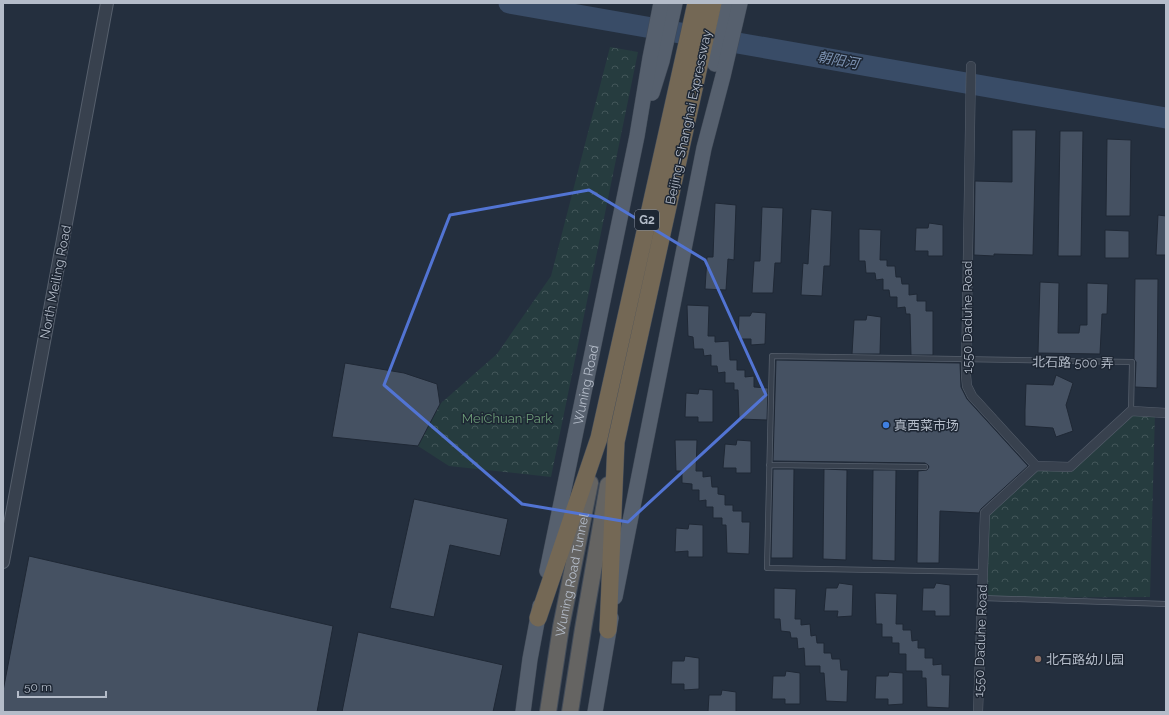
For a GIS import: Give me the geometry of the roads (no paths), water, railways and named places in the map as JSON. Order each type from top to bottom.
[{"type":"highway","name":"Beijing–Shanghai Expressway","points":[[538,618],[599,438],[696,3]]},
{"type":"highway","name":"Beijing–Shanghai Expressway","points":[[608,630],[616,442],[713,3]]},
{"type":"highway","name":"Wuning Road Tunnel","points":[[548,712],[561,627],[599,438]]},
{"type":"highway","name":"Wuning Road Tunnel","points":[[570,712],[616,442]]},
{"type":"main road","name":"Wuning Road","points":[[523,712],[538,618],[637,136],[656,59],[666,3]]},
{"type":"main road","points":[[595,712],[608,630],[718,75],[729,3]]},
{"type":"main road","points":[[718,75],[740,3]]},
{"type":"street","name":"North Meiling Road","points":[[3,562],[7,519],[107,3]]},
{"type":"street","name":"1550 Daduhe Road","points":[[971,66],[966,375],[972,396],[1036,466],[985,513],[978,712]]},
{"type":"street","points":[[1036,466],[1070,467],[1131,411],[1166,413]]},
{"type":"lane","points":[[966,360],[772,356],[766,568],[983,572]]},
{"type":"lane","name":"北石路 500 弄","points":[[966,360],[1132,362],[1131,411]]},
{"type":"lane","points":[[769,465],[926,467]]},
{"type":"lane","points":[[982,598],[1166,604]]},
{"type":"waterway","name":"朝阳河","points":[[509,3],[1166,118]]},
{"type":"place","name":"真西菜市场","points":[[886,425]]},
{"type":"place","name":"北石路幼儿园","points":[[1038,659]]},
{"type":"park label","name":"MeiChuan Park","points":[[507,418]]}]
